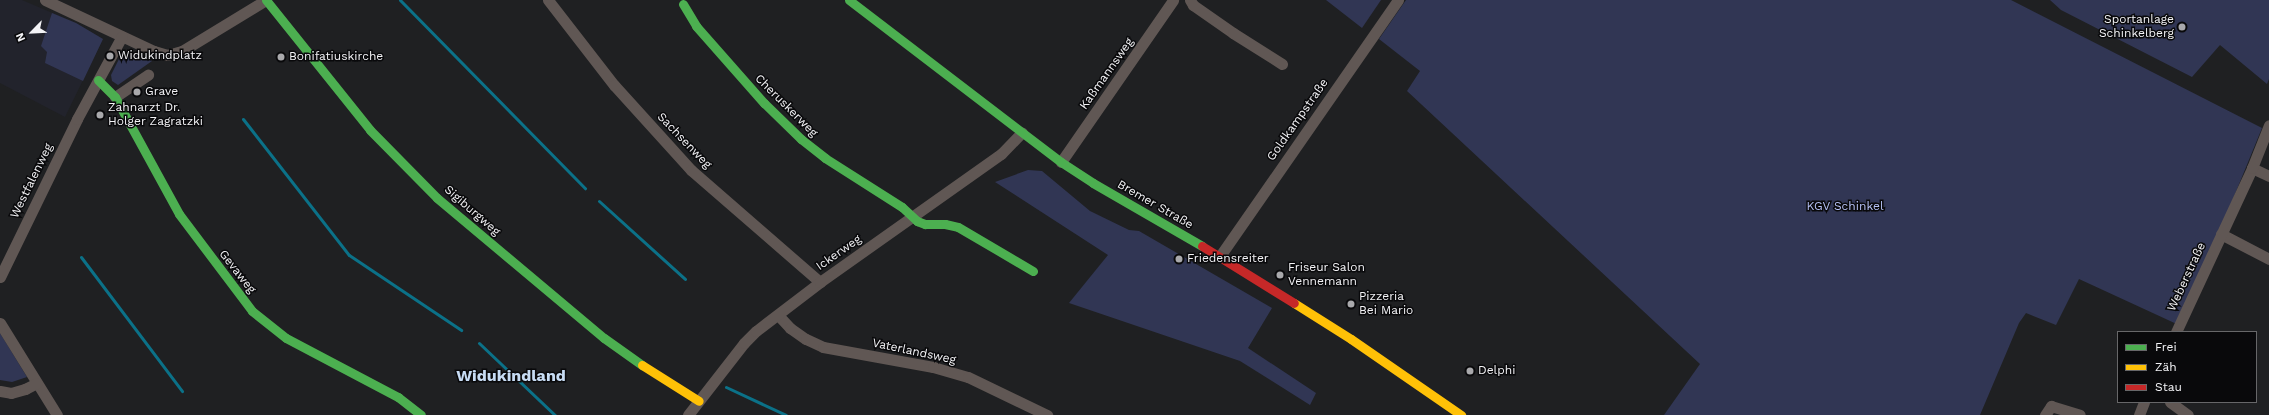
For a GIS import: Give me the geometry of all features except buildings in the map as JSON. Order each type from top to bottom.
[{"type":"street","points":[[45,0],[167,55],[182,51],[266,0]]},
{"type":"street","name":"Sigiburgweg","points":[[266,0],[370,130],[438,198],[604,338],[645,367],[699,401]]},
{"type":"street","name":"Sachsenweg","points":[[548,0],[614,85],[691,170],[820,282]]},
{"type":"street","name":"Bremer Straße","points":[[849,0],[1061,162],[1093,183],[1220,256],[1351,339],[1461,415]]},
{"type":"street","name":"Kaßmannsweg","points":[[1061,162],[1174,0]]},
{"type":"street","points":[[1190,0],[1193,5],[1233,33],[1282,64]]},
{"type":"street","name":"Goldkampstraße","points":[[1220,256],[1398,0]]},
{"type":"street","name":"Cheruskerweg","points":[[683,4],[696,26],[782,123],[825,158],[902,207],[912,217]]},
{"type":"street","points":[[98,80],[122,36]]},
{"type":"street","points":[[115,97],[148,75]]},
{"type":"street","name":"Gevaweg","points":[[98,80],[115,97],[179,214],[252,311],[286,338],[398,397],[421,415]]},
{"type":"street","name":"Westfalenweg","points":[[0,277],[77,119],[98,80]]},
{"type":"street","name":"Weberstraße","points":[[2176,331],[2252,168],[2269,125]]},
{"type":"street","name":"Ickerweg","points":[[688,415],[744,343],[820,282],[1001,154],[1022,132]]},
{"type":"street","points":[[2252,168],[2269,176]]},
{"type":"street","points":[[912,217],[925,224],[945,224],[958,227],[1033,271]]},
{"type":"street","name":"Weberstraße","points":[[2221,234],[2269,259]]},
{"type":"street","name":"Vaterlandsweg","points":[[778,315],[790,328],[806,339],[822,347],[933,367],[968,377],[1047,415]]},
{"type":"street","points":[[0,324],[57,415]]},
{"type":"street","points":[[0,391],[11,393],[25,389],[36,383]]},
{"type":"street","points":[[2139,415],[2144,403]]},
{"type":"street","points":[[2171,403],[2188,415]]},
{"type":"street","points":[[2045,415],[2051,406],[2080,415]]},
{"type":"shaded area","points":[[0,0],[22,0],[76,23],[103,39],[65,117],[0,83]]},
{"type":"green space","points":[[1326,0],[1381,0],[1362,28]]},
{"type":"green space","name":"KGV Schinkel","points":[[1406,0],[2011,0],[2262,128],[2181,326],[2079,279],[2056,325],[2026,313],[2019,323],[1980,415],[1664,415],[1700,364],[1407,91],[1420,71],[1379,39]]},
{"type":"green space","name":"Sportanlage Schinkelberg","points":[[2050,0],[2269,0],[2269,79],[2267,84],[2220,45],[2192,77],[2061,10]]},
{"type":"green space","points":[[52,13],[76,23],[103,39],[83,81],[45,63],[47,52],[41,46]]},
{"type":"green space","points":[[135,53],[152,61],[118,85],[112,81],[111,75],[119,59],[126,54]]},
{"type":"green space","points":[[1028,170],[1042,171],[1090,211],[1129,230],[1139,231],[1272,308],[1248,348],[1316,393],[1310,405],[1240,361],[1069,303],[1108,255],[995,182]]},
{"type":"green space","points":[[0,333],[27,377],[12,382],[0,380]]},
{"type":"waterway","points":[[400,0],[585,188]]},
{"type":"waterway","points":[[243,119],[349,255],[461,330]]},
{"type":"waterway","points":[[599,201],[685,279]]},
{"type":"waterway","points":[[81,257],[182,391]]},
{"type":"waterway","points":[[479,343],[555,415]]},
{"type":"waterway","points":[[726,387],[786,415]]},
{"type":"traffic: fast","points":[[266,0],[370,130],[437,198],[604,338],[642,365]]},
{"type":"traffic: fast","points":[[849,0],[1061,162],[1093,183],[1202,246]]},
{"type":"traffic: fast","points":[[683,4],[696,26],[764,103],[801,139],[825,158],[902,207],[917,221],[925,224],[945,224],[958,227],[1033,271]]},
{"type":"traffic: fast","points":[[98,80],[115,97],[179,214],[252,311],[286,338],[398,397],[421,415]]},
{"type":"traffic: slow","points":[[1294,303],[1351,339],[1461,415]]},
{"type":"traffic: slow","points":[[642,365],[699,401]]},
{"type":"traffic: jam","points":[[1202,246],[1294,303]]},
{"type":"place","name":"Sportanlage Schinkelberg","points":[[2182,27]]},
{"type":"place","name":"Widukindplatz","points":[[110,56]]},
{"type":"place","name":"Bonifatiuskirche","points":[[281,57]]},
{"type":"place","name":"Grave","points":[[137,92]]},
{"type":"place","name":"Zahnarzt Dr. Holger Zagratzki","points":[[100,115]]},
{"type":"place","name":"Friedensreiter","points":[[1179,259]]},
{"type":"place","name":"Friseur Salon Vennemann","points":[[1280,275]]},
{"type":"place","name":"Pizzeria Bei Mario","points":[[1351,304]]},
{"type":"place","name":"Delphi","points":[[1470,371]]},
{"type":"district","name":"Widukindland","points":[[511,376]]}]
